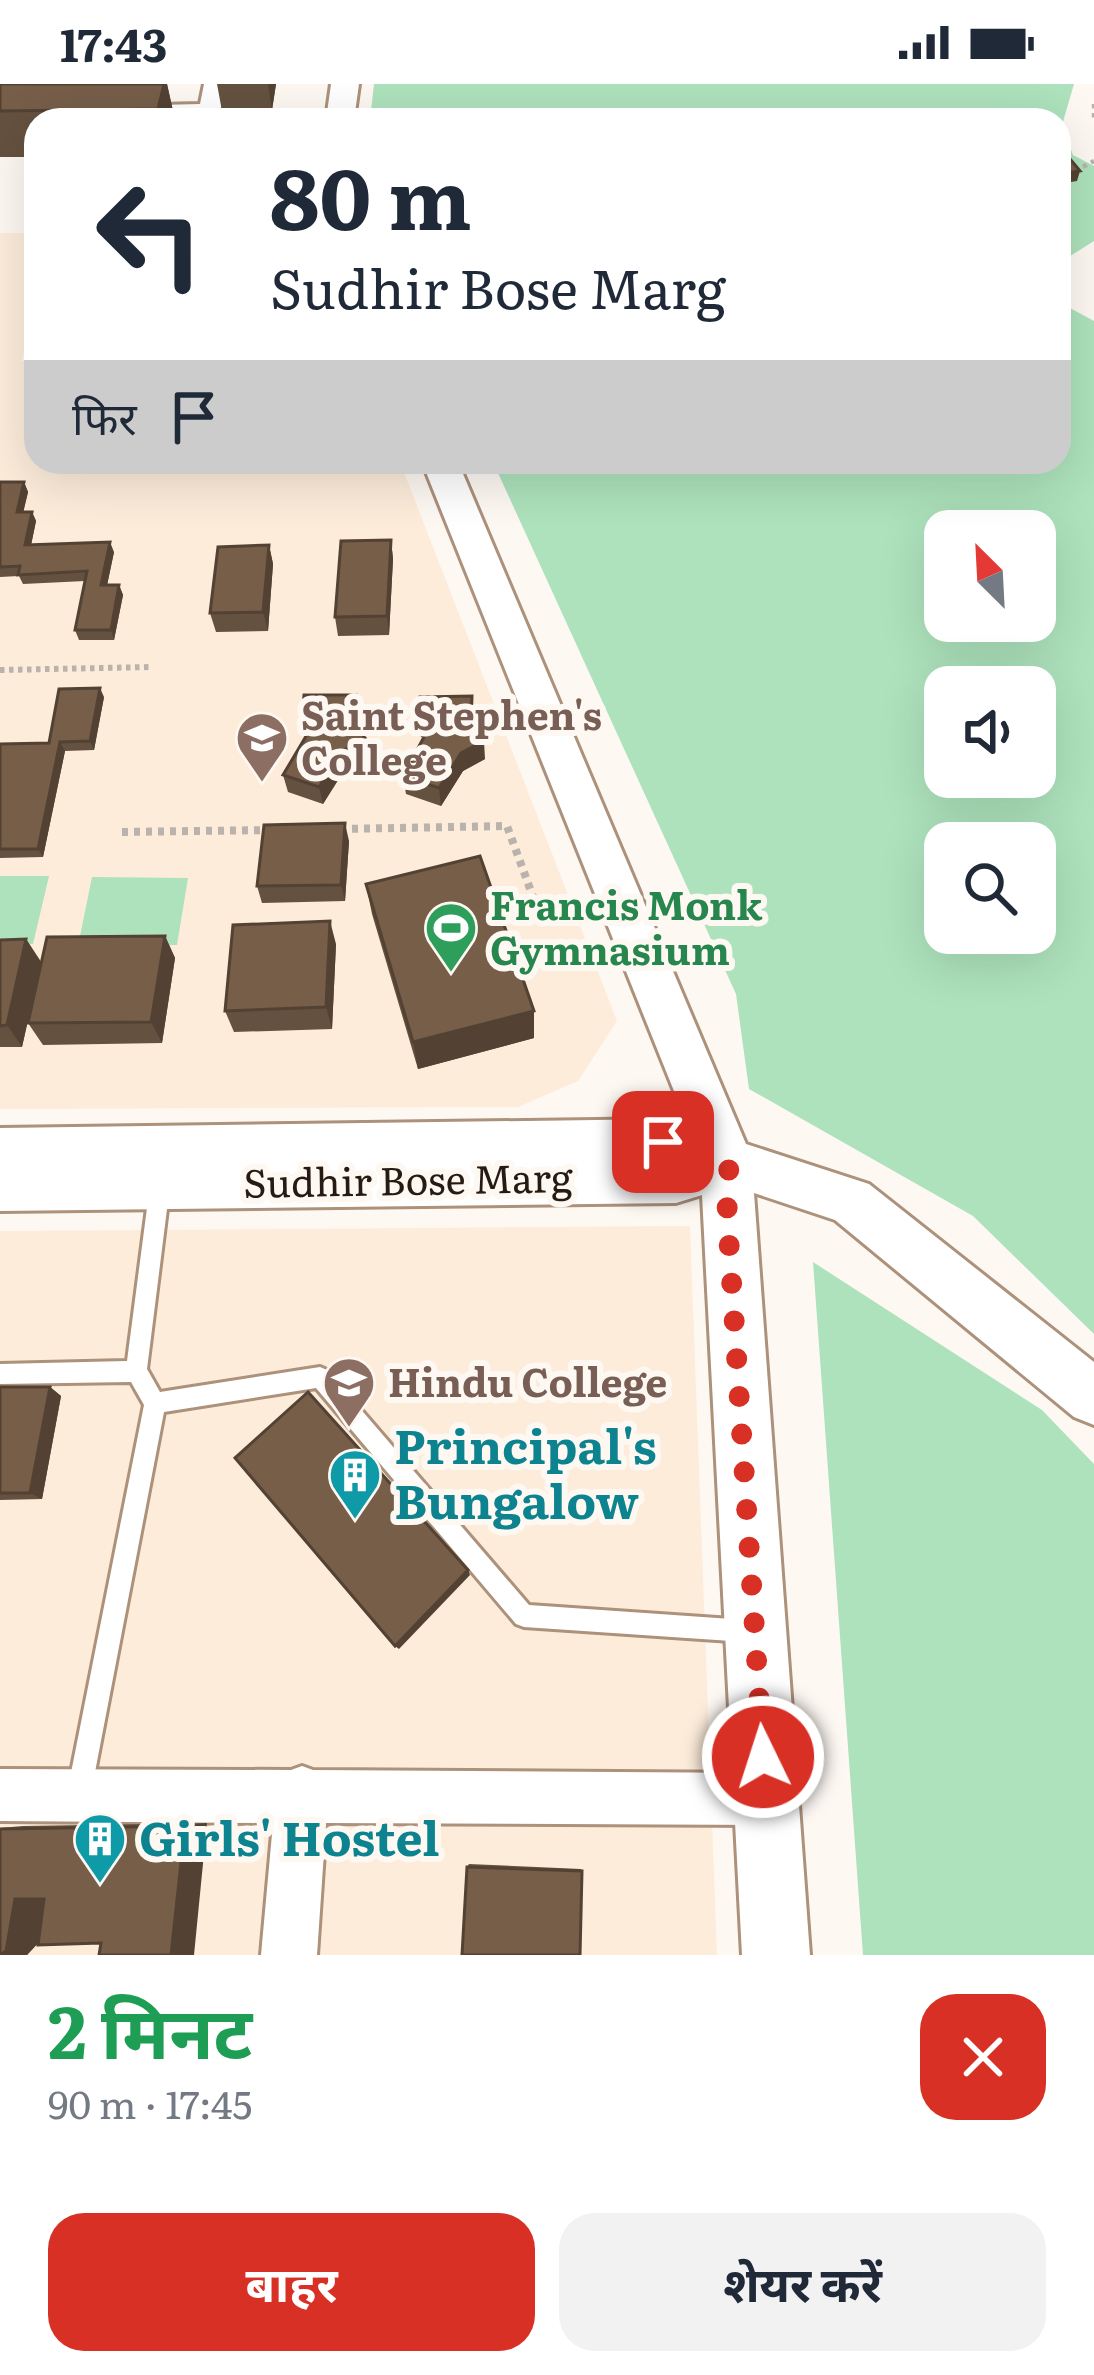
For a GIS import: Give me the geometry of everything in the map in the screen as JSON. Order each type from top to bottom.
[{"type":"street","points":[[445,474],[729,1164],[727,1212],[776,1955]]},
{"type":"street","name":"Sudhir Bose Marg","points":[[0,1151],[668,1142],[729,1164]]},
{"type":"street","points":[[729,1164],[851,1201],[1094,1397]]},
{"type":"street","name":"Sudhir Bose Marg","points":[[0,1187],[676,1179],[729,1164]]},
{"type":"street","points":[[0,1795],[302,1792],[765,1799]]},
{"type":"street","points":[[289,1955],[302,1792]]},
{"type":"lane","points":[[79,1793],[155,1403],[136,1371],[160,1185]]},
{"type":"lane","points":[[0,1374],[136,1371]]},
{"type":"lane","points":[[155,1403],[320,1377],[524,1616],[754,1632]]},
{"type":"path","points":[[1094,104],[1094,120]]},
{"type":"path","points":[[1075,171],[1094,161]]},
{"type":"path","points":[[0,670],[152,667]]},
{"type":"path","points":[[326,829],[506,826],[540,916],[623,899]]},
{"type":"path","points":[[122,832],[280,830]]},
{"type":"shaded area","name":"Saint Stephen's College","points":[[0,233],[24,233],[24,474],[405,474],[617,1021],[578,1081],[518,1107],[0,1109]]},
{"type":"shaded area","name":"Hindu College","points":[[690,1226],[717,1955],[0,1955],[0,1231]]},
{"type":"green space","points":[[374,84],[1074,84],[1067,108],[371,108]]},
{"type":"green space","points":[[1071,150],[1094,166],[1094,241],[1071,255]]},
{"type":"green space","points":[[1071,309],[1094,321],[1094,1334],[973,1216],[749,1089],[736,994],[498,474],[1071,474]]},
{"type":"green space","points":[[0,876],[49,876],[33,944],[0,944]]},
{"type":"green space","points":[[92,877],[188,878],[177,945],[78,946]]},
{"type":"green space","points":[[813,1262],[1042,1410],[1094,1464],[1094,1955],[863,1955]]},
{"type":"building","points":[[0,84],[164,84],[158,108],[0,111]]},
{"type":"building","points":[[0,482],[24,482],[17,512],[32,512],[25,545],[110,542],[101,585],[119,585],[111,630],[75,630],[87,571],[18,575],[20,566],[0,567]]},
{"type":"building","points":[[391,540],[387,616],[335,617],[341,541]]},
{"type":"building","points":[[269,545],[263,612],[210,613],[218,547]]},
{"type":"building","points":[[100,688],[90,741],[60,742],[38,849],[0,849],[0,744],[49,743],[59,689]]},
{"type":"building","points":[[304,695],[356,695],[353,724],[366,739],[342,751],[319,787],[283,775],[315,721],[302,717]]},
{"type":"building","points":[[472,696],[471,726],[484,741],[461,753],[439,788],[403,776],[432,722],[418,719],[420,697]]},
{"type":"building","points":[[345,823],[341,885],[257,886],[264,825]]},
{"type":"building","points":[[480,856],[534,1011],[413,1042],[366,884]]},
{"type":"building","points":[[330,921],[326,1007],[225,1011],[233,925]]},
{"type":"building","points":[[165,936],[151,1022],[28,1023],[47,937]]},
{"type":"building","points":[[26,939],[7,1025],[0,1026],[0,940]]},
{"type":"building","points":[[0,1387],[50,1387],[30,1493],[0,1493]]},
{"type":"building","name":"Principal's Bungalow","points":[[308,1392],[468,1570],[395,1646],[235,1458]]},
{"type":"building","name":"Girls' Hostel","points":[[185,1826],[171,1955],[99,1955],[101,1943],[38,1945],[44,1899],[15,1899],[6,1951],[0,1955],[0,1829]]},
{"type":"building","points":[[467,1867],[582,1871],[580,1955],[462,1955]]},
{"type":"place","name":"Saint Stephen's College","points":[[262,784]]},
{"type":"place","name":"Francis Monk Gymnasium","points":[[451,974]]},
{"type":"place","name":"Hindu College","points":[[349,1429]]},
{"type":"place","name":"Principal's Bungalow","points":[[355,1521]]},
{"type":"place","name":"Girls' Hostel","points":[[100,1885]]},
{"type":"route","points":[[663,1142],[729,1164],[727,1212],[763,1757]]}]
